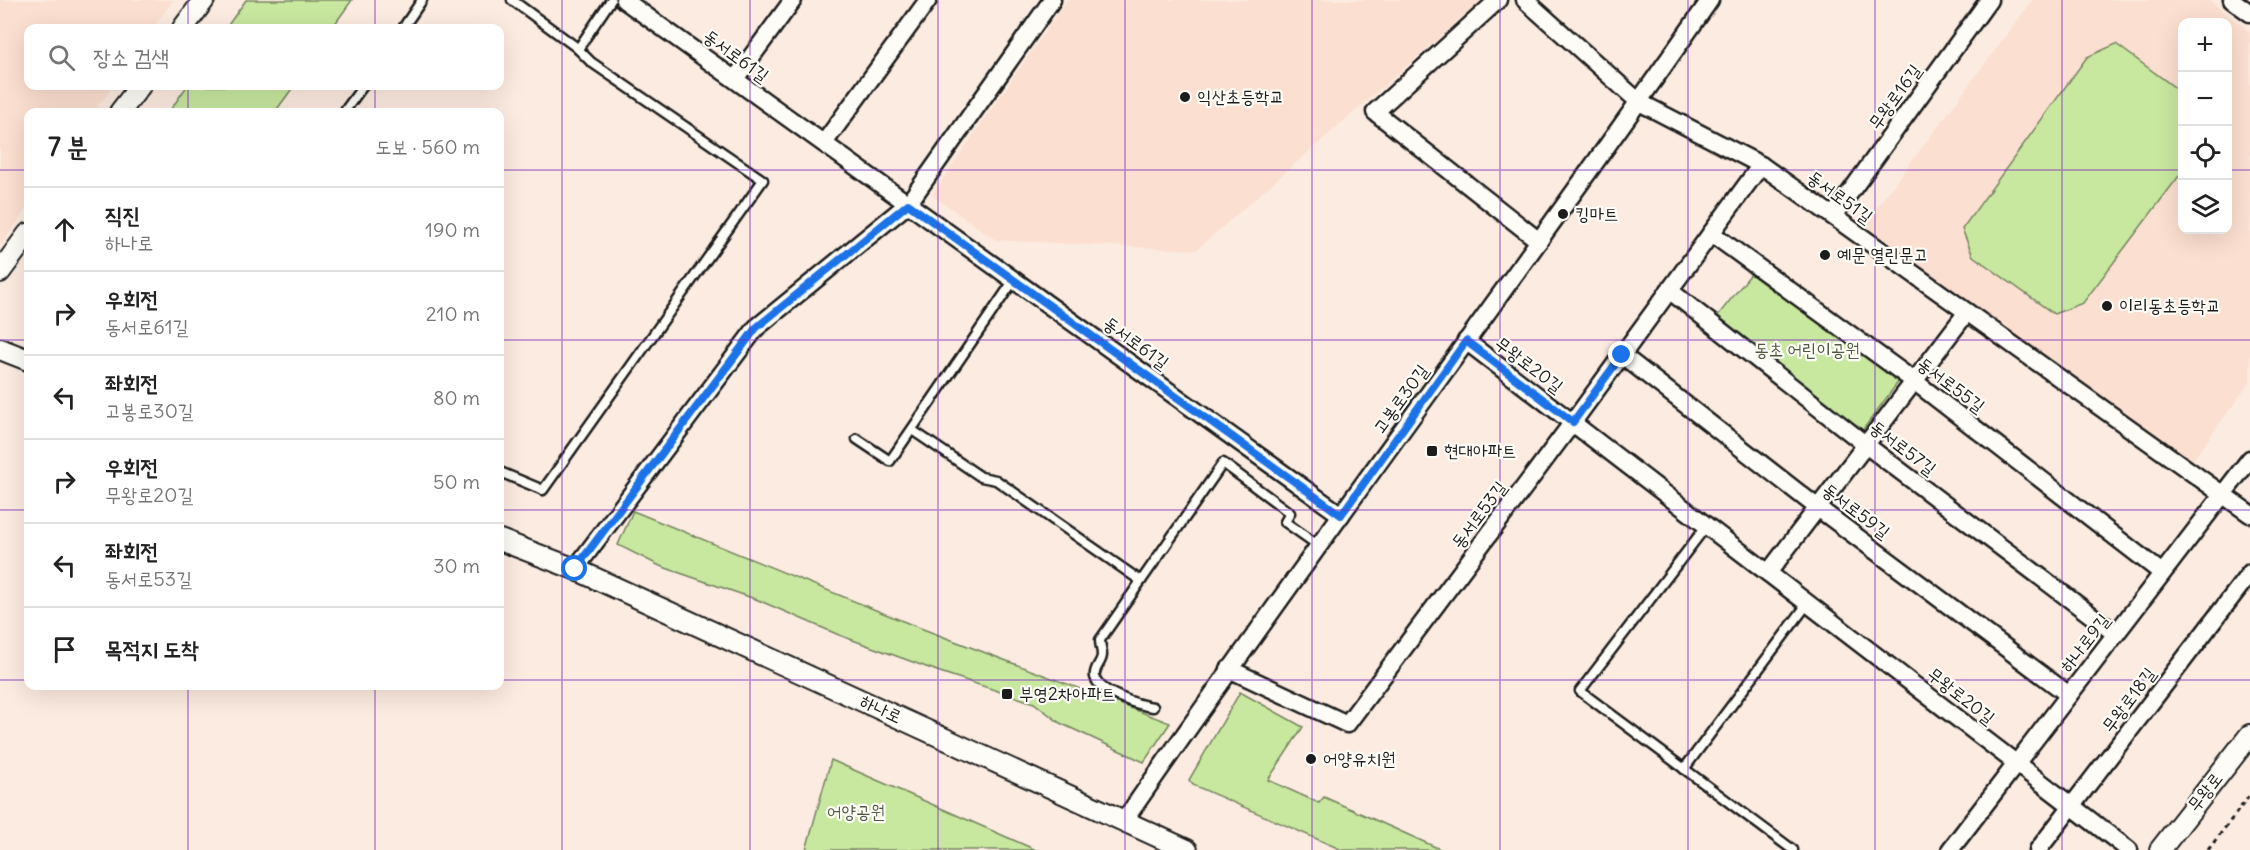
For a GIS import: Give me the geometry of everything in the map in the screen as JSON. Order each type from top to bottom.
[{"type":"street","points":[[186,24],[204,0]]},
{"type":"street","name":"동서로61길","points":[[624,0],[1341,515]]},
{"type":"street","points":[[824,143],[928,0]]},
{"type":"street","points":[[575,569],[756,328],[908,204],[1052,0]]},
{"type":"street","points":[[1498,0],[1375,112],[1539,241]]},
{"type":"street","name":"동서로51길","points":[[1524,0],[1639,102],[1761,165],[2250,514]]},
{"type":"street","name":"고봉로30길","points":[[1124,821],[1229,669],[1639,102],[1710,0]]},
{"type":"street","name":"무왕로16길","points":[[1833,216],[1989,0]]},
{"type":"street","points":[[2232,0],[2250,13]]},
{"type":"street","points":[[735,80],[788,2]]},
{"type":"street","points":[[123,108],[137,90]]},
{"type":"street","name":"동서로53길","points":[[1229,669],[1347,724],[1573,422],[1761,165]]},
{"type":"street","name":"동서로55길","points":[[1711,233],[1914,381],[2162,573]]},
{"type":"street","points":[[0,272],[24,239]]},
{"type":"street","name":"동서로57길","points":[[1669,290],[1866,445],[2116,634]]},
{"type":"street","points":[[1768,573],[1967,312]]},
{"type":"street","name":"무왕로20길","points":[[1466,341],[2129,850]]},
{"type":"street","points":[[0,349],[24,358]]},
{"type":"street","name":"동서로59길","points":[[1622,355],[1818,508],[2069,695]]},
{"type":"street","name":"하나로9길","points":[[1950,850],[2250,459]]},
{"type":"street","name":"하나로","points":[[504,542],[575,569],[1187,850]]},
{"type":"street","name":"무왕로18길","points":[[2038,850],[2250,573]]},
{"type":"street","name":"무왕로","points":[[2160,850],[2250,735]]},
{"type":"lane","points":[[405,24],[422,0]]},
{"type":"lane","points":[[504,474],[543,490],[763,180],[591,62],[578,49],[512,0]]},
{"type":"lane","points":[[578,49],[611,0]]},
{"type":"lane","points":[[347,108],[360,90]]},
{"type":"lane","points":[[857,439],[890,461],[1014,280]]},
{"type":"lane","points":[[912,430],[981,477],[996,480],[1141,581]]},
{"type":"lane","points":[[1153,707],[1116,696],[1097,682],[1096,668],[1102,657],[1100,640],[1223,463],[1290,513],[1285,522],[1319,546]]},
{"type":"lane","points":[[1707,525],[1580,691],[1793,850]]},
{"type":"lane","points":[[1684,769],[1808,603]]},
{"type":"path","points":[[2208,850],[2250,795]]},
{"type":"shaded area","points":[[0,0],[173,0],[156,24],[24,24],[24,90],[110,90],[97,108],[24,108],[24,212],[0,247]]},
{"type":"shaded area","name":"익산초등학교","points":[[1067,0],[1482,0],[1196,250],[996,240],[932,195]]},
{"type":"shaded area","name":"이리동초등학교","points":[[2033,0],[2209,0],[2250,32],[2250,382],[2187,468],[1860,230]]},
{"type":"green space","points":[[246,0],[352,0],[335,24],[229,24]]},
{"type":"green space","points":[[2116,44],[2178,90],[2178,177],[2083,303],[2054,314],[1973,256],[1962,229],[2087,57]]},
{"type":"green space","points":[[184,90],[291,90],[278,108],[172,108]]},
{"type":"green space","name":"동초 어린이공원","points":[[1754,270],[1899,381],[1862,431],[1715,319]]},
{"type":"green space","points":[[633,511],[915,626],[1170,723],[1144,762],[1060,723],[1034,703],[940,672],[839,635],[758,600],[660,566],[618,545]]},
{"type":"green space","points":[[1240,692],[1303,727],[1268,780],[1319,803],[1324,797],[1442,850],[1342,850],[1193,785],[1189,780]]},
{"type":"green space","name":"어양공원","points":[[831,760],[1036,850],[806,850]]},
{"type":"place","name":"익산초등학교","points":[[1185,97]]},
{"type":"place","name":"킹마트","points":[[1563,214]]},
{"type":"place","name":"예문 열린문고","points":[[1825,255]]},
{"type":"place","name":"이리동초등학교","points":[[2107,306]]},
{"type":"place","name":"현대아파트","points":[[1432,451]]},
{"type":"place","name":"부영2차아파트","points":[[1007,694]]},
{"type":"place","name":"어양유치원","points":[[1311,759]]},
{"type":"route","points":[[575,569],[756,328],[908,204],[1341,515],[1466,341],[1573,422],[1622,355]]}]
